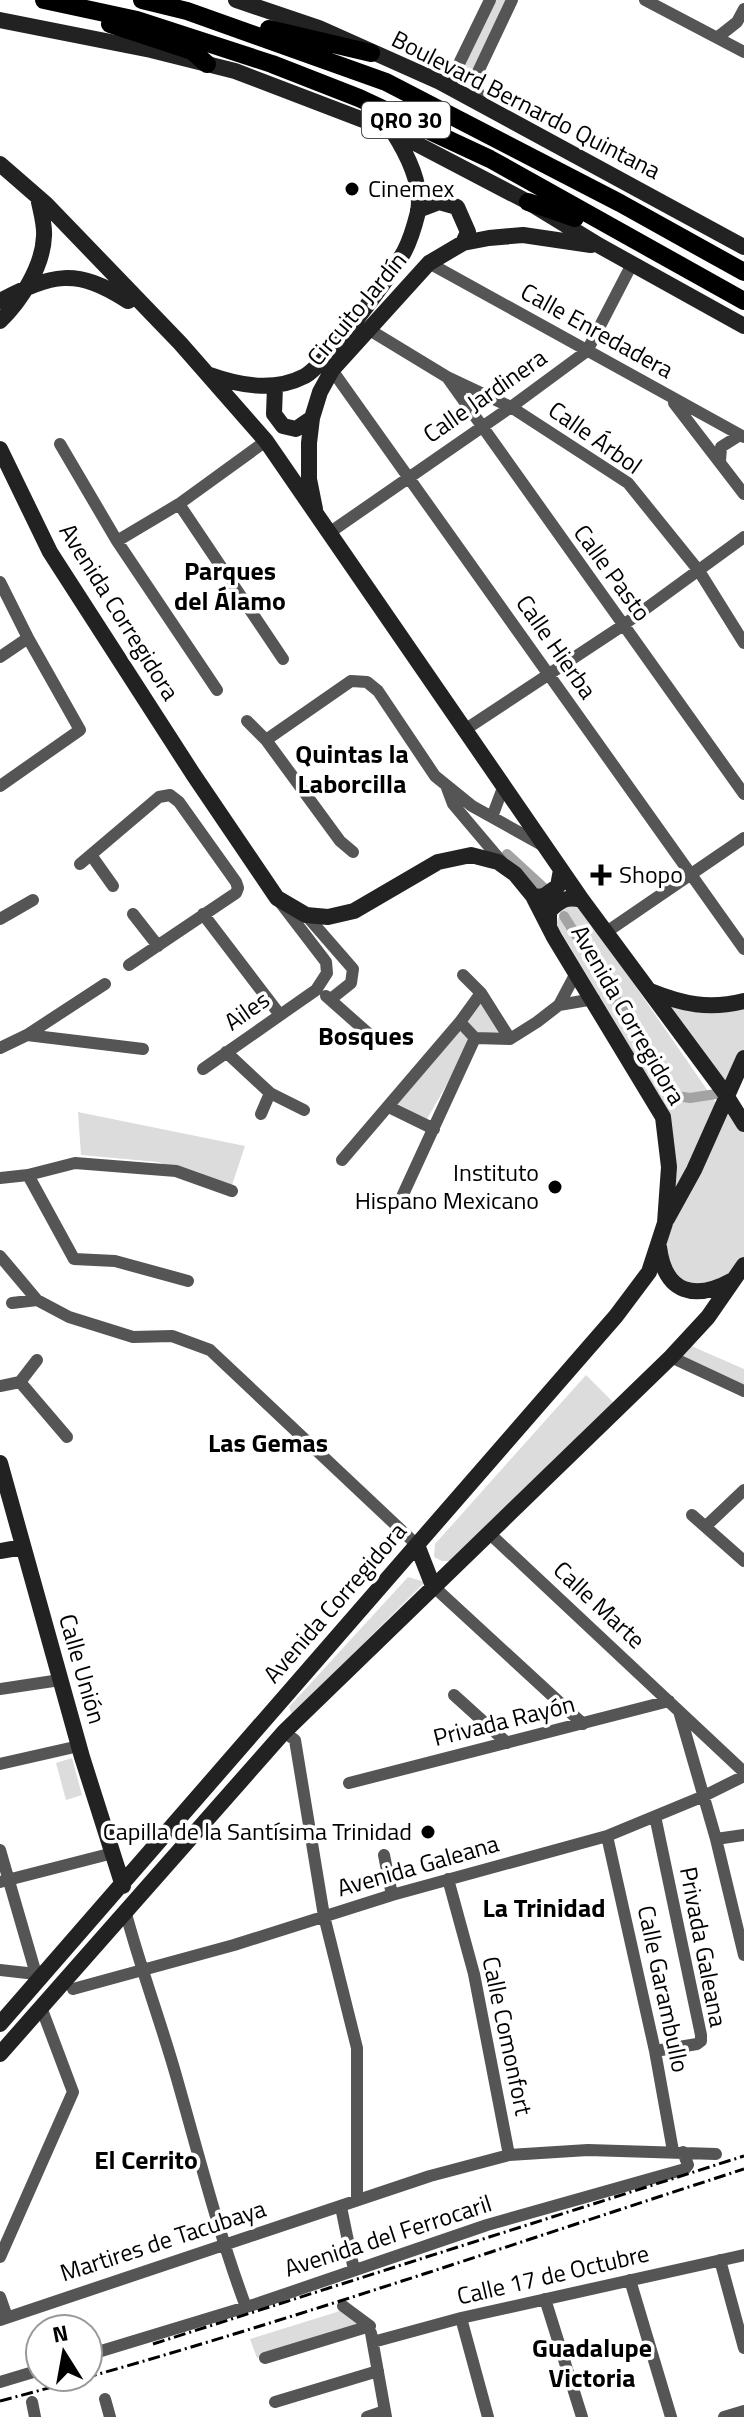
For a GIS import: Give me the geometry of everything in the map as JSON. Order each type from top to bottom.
[{"type":"main road","points":[[35,0],[192,51],[207,64]]},
{"type":"main road","name":"QRO 30","points":[[44,0],[137,20],[272,64],[359,98],[490,159],[744,301]]},
{"type":"main road","name":"Boulevard Bernardo Quintana","points":[[142,0],[187,11],[386,82],[620,203],[744,272]]},
{"type":"main road","name":"Boulevard Bernardo Quintana","points":[[236,0],[293,18],[440,82],[736,235],[744,247]]},
{"type":"main road","points":[[187,11],[371,53]]},
{"type":"main road","points":[[0,20],[247,75],[392,131],[528,202],[744,326]]},
{"type":"main road","points":[[392,131],[413,171],[418,210],[439,202],[457,207],[468,232],[463,243]]},
{"type":"main road","name":"Avenida Corregidora","points":[[0,164],[38,197],[209,375],[266,441],[605,933],[727,1096],[744,1124]]},
{"type":"main road","points":[[0,321],[10,312],[38,265],[44,235],[38,197]]},
{"type":"main road","points":[[528,202],[559,210],[625,241],[635,240]]},
{"type":"main road","name":"Circuito Jardín","points":[[209,375],[250,385],[275,386],[305,376],[321,363],[404,252],[418,210]]},
{"type":"main road","name":"Circuito Jardín","points":[[316,514],[309,479],[312,418],[320,392],[332,370],[429,263],[463,243],[523,235],[600,246]]},
{"type":"main road","points":[[0,301],[35,283],[61,277],[102,285],[153,317]]},
{"type":"main road","points":[[275,386],[274,414],[283,426],[296,429],[312,418]]},
{"type":"main road","name":"Avenida Corregidora","points":[[0,449],[50,552],[277,898],[306,915],[328,917],[354,911],[419,872],[456,857],[471,855],[486,858],[505,867],[533,896],[663,1117],[669,1167],[665,1223],[659,1246],[649,1272],[610,1324],[208,1782],[123,1886],[38,1976],[0,2024]]},
{"type":"main road","points":[[533,896],[543,897],[558,886],[561,870]]},
{"type":"main road","points":[[549,927],[549,911],[562,899],[582,900]]},
{"type":"main road","points":[[648,990],[683,1005],[722,1007],[744,1001]]},
{"type":"main road","points":[[665,1223],[694,1170],[742,1063]]},
{"type":"main road","points":[[742,1063],[740,1088],[744,1091]]},
{"type":"main road","points":[[659,1246],[661,1266],[674,1285],[686,1291],[716,1289],[740,1272]]},
{"type":"main road","name":"Avenida Corregidora","points":[[0,2054],[284,1732],[671,1357],[708,1317],[740,1272]]},
{"type":"main road","name":"Calle Unión","points":[[0,1463],[79,1746],[123,1886]]},
{"type":"main road","points":[[417,1545],[433,1586]]},
{"type":"main road","points":[[0,1551],[23,1547]]},
{"type":"street","points":[[482,105],[477,74],[512,0]]},
{"type":"street","points":[[645,0],[744,52]]},
{"type":"street","points":[[440,82],[453,76],[487,5],[503,19]]},
{"type":"street","points":[[718,37],[737,22],[744,9]]},
{"type":"street","name":"Calle Enredadera","points":[[429,263],[742,436]]},
{"type":"street","name":"Calle Jardinera","points":[[329,533],[587,351],[632,264]]},
{"type":"street","name":"Calle Árbol","points":[[368,329],[447,377],[511,407],[628,483],[699,571],[744,643]]},
{"type":"street","name":"Calle Hierba","points":[[332,370],[744,949]]},
{"type":"street","name":"Calle Pasto","points":[[447,377],[744,794]]},
{"type":"street","points":[[670,397],[744,494]]},
{"type":"street","points":[[720,461],[721,447],[729,439],[742,436]]},
{"type":"street","points":[[117,541],[179,504],[266,441]]},
{"type":"street","points":[[60,444],[117,541],[217,690]]},
{"type":"street","points":[[179,504],[283,659]]},
{"type":"street","points":[[466,729],[622,626],[744,537]]},
{"type":"street","points":[[0,582],[80,730],[0,786]]},
{"type":"street","points":[[0,657],[28,638]]},
{"type":"street","points":[[266,740],[351,681],[367,682],[378,691],[435,776],[472,806],[545,846]]},
{"type":"street","points":[[247,721],[266,740],[340,841],[353,852]]},
{"type":"street","points":[[445,785],[453,804],[505,867]]},
{"type":"street","points":[[492,817],[504,785]]},
{"type":"street","points":[[80,864],[159,797],[170,795],[179,802],[238,888],[236,893],[129,965]]},
{"type":"street","points":[[605,933],[744,838]]},
{"type":"street","points":[[91,855],[113,886]]},
{"type":"street","points":[[277,898],[328,967],[316,990],[331,999],[378,1042]]},
{"type":"street","points":[[0,919],[33,900]]},
{"type":"street","points":[[133,914],[158,946]]},
{"type":"street","points":[[203,914],[280,1015]]},
{"type":"street","points":[[306,915],[353,969],[351,983],[331,999]]},
{"type":"street","points":[[305,935],[319,929]]},
{"type":"street","points":[[559,1005],[576,973]]},
{"type":"street","points":[[463,975],[481,993],[510,1039]]},
{"type":"street","points":[[0,1048],[27,1035],[105,984]]},
{"type":"street","name":"Ailes","points":[[203,1069],[316,990]]},
{"type":"street","points":[[342,1160],[460,1022],[481,993]]},
{"type":"street","points":[[460,1022],[475,1038],[510,1039],[559,1005],[594,999]]},
{"type":"street","points":[[27,1035],[143,1049]]},
{"type":"street","points":[[400,1201],[475,1038]]},
{"type":"street","points":[[226,1052],[270,1093],[304,1110]]},
{"type":"street","points":[[261,1114],[270,1093]]},
{"type":"street","points":[[389,1107],[434,1129]]},
{"type":"street","points":[[0,1178],[28,1175],[75,1163],[176,1171],[232,1191]]},
{"type":"street","points":[[28,1175],[71,1257],[115,1261],[188,1281]]},
{"type":"street","points":[[0,1256],[37,1300],[69,1317],[133,1337],[172,1336],[210,1350],[417,1545]]},
{"type":"street","points":[[12,1303],[37,1300]]},
{"type":"street","points":[[671,1357],[744,1391]]},
{"type":"street","points":[[0,1386],[20,1382],[37,1360]]},
{"type":"street","points":[[20,1382],[67,1437]]},
{"type":"street","points":[[706,1526],[744,1490]]},
{"type":"street","points":[[692,1515],[744,1561]]},
{"type":"street","name":"Calle Marte","points":[[489,1533],[744,1774]]},
{"type":"street","points":[[433,1586],[583,1724]]},
{"type":"street","points":[[0,1689],[60,1680]]},
{"type":"street","points":[[454,1695],[507,1743]]},
{"type":"street","name":"Privada Rayón","points":[[349,1783],[669,1701]]},
{"type":"street","name":"Calle Marte","points":[[679,1711],[716,1839],[744,1955]]},
{"type":"street","points":[[284,1732],[295,1740],[324,1916],[357,2048],[357,2200]]},
{"type":"street","points":[[0,1764],[79,1746]]},
{"type":"street","name":"Avenida Galeana","points":[[73,1989],[234,1945],[392,1895],[607,1836],[704,1796],[744,1774]]},
{"type":"street","name":"Privada Galeana","points":[[655,1816],[701,2041],[655,2051]]},
{"type":"street","points":[[716,1839],[744,1835]]},
{"type":"street","name":"Calle Garambullo","points":[[607,1836],[678,2151]]},
{"type":"street","points":[[0,1850],[5,1880],[38,1976],[0,1970]]},
{"type":"street","points":[[5,1880],[113,1853]]},
{"type":"street","points":[[384,1855],[392,1895]]},
{"type":"street","name":"Calle Comonfort","points":[[448,1879],[474,1974],[509,2155]]},
{"type":"street","points":[[125,1910],[223,2244],[246,2307]]},
{"type":"street","points":[[0,2257],[73,2092],[41,2007]]},
{"type":"street","name":"Martires de Tacubaya","points":[[4,2318],[357,2200],[509,2155],[588,2150],[716,2154]]},
{"type":"street","name":"Avenida del Ferrocaril","points":[[104,2350],[246,2307],[487,2225],[685,2169],[688,2165],[678,2151]]},
{"type":"street","points":[[341,2207],[354,2270]]},
{"type":"street","name":"Calle 17 de Octubre","points":[[373,2342],[461,2318],[744,2255]]},
{"type":"street","points":[[720,2260],[744,2348]]},
{"type":"street","points":[[630,2280],[671,2417]]},
{"type":"street","points":[[0,2297],[4,2318]]},
{"type":"street","points":[[545,2299],[582,2417]]},
{"type":"street","points":[[343,2306],[370,2326],[386,2414],[367,2417]]},
{"type":"street","points":[[461,2318],[488,2417]]},
{"type":"street","points":[[265,2358],[370,2326]]},
{"type":"street","points":[[275,2402],[378,2371]]},
{"type":"street","points":[[0,2382],[24,2375]]},
{"type":"street","points":[[105,2399],[110,2417]]},
{"type":"street","points":[[32,2402],[35,2417]]},
{"type":"street","points":[[727,2416],[744,2411]]},
{"type":"shaded area","points":[[495,0],[509,0],[475,83],[459,75]]},
{"type":"shaded area","points":[[564,905],[580,906],[719,1107],[744,1124],[744,1265],[701,1292],[661,1266],[671,1203],[667,1109],[556,924]]},
{"type":"shaded area","points":[[482,999],[502,1034],[475,1035],[427,1119],[396,1103]]},
{"type":"shaded area","points":[[661,1001],[744,1007],[744,1054],[725,1082]]},
{"type":"shaded area","points":[[78,1112],[245,1146],[232,1185],[158,1162],[81,1155]]},
{"type":"shaded area","points":[[689,1345],[744,1369],[744,1386],[679,1356]]},
{"type":"shaded area","points":[[586,1375],[613,1402],[452,1561],[434,1557],[435,1544]]},
{"type":"shaded area","points":[[408,1577],[425,1582],[292,1715],[289,1707]]},
{"type":"shaded area","points":[[72,1758],[82,1795],[66,1800],[56,1763]]},
{"type":"shaded area","points":[[340,2311],[363,2325],[257,2358],[250,2339]]},
{"type":"waterway","points":[[507,854],[544,888]]},
{"type":"waterway","points":[[564,916],[677,1096],[690,1098],[716,1094]]},
{"type":"railway","points":[[153,2344],[744,2156]]},
{"type":"railway","points":[[0,2401],[281,2320],[744,2169]]},
{"type":"place","name":"Cinemex","points":[[352,189]]},
{"type":"place","name":"Shopo","points":[[601,875]]},
{"type":"place","name":"Instituto Hispano Mexicano","points":[[555,1187]]},
{"type":"place","name":"Capilla de la Santísima Trinidad","points":[[428,1832]]},
{"type":"district","name":"Parques del Álamo","points":[[230,586]]},
{"type":"district","name":"Quintas la Laborcilla","points":[[352,769]]},
{"type":"district","name":"Bosques","points":[[366,1036]]},
{"type":"district","name":"Las Gemas","points":[[268,1443]]},
{"type":"district","name":"La Trinidad","points":[[544,1908]]},
{"type":"district","name":"El Cerrito","points":[[146,2160]]},
{"type":"district","name":"Guadalupe Victoria","points":[[592,2363]]}]
